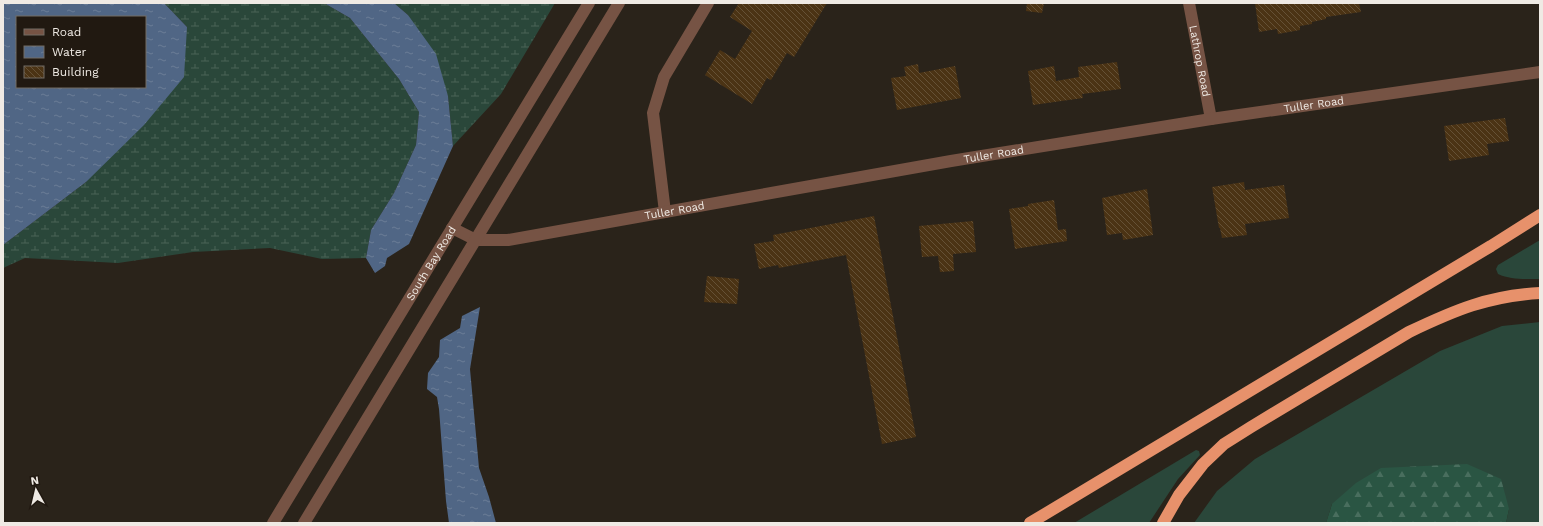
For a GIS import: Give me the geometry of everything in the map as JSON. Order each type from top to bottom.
[{"type":"highway","points":[[1030,523],[1540,215]]},
{"type":"highway","points":[[1163,523],[1179,494],[1203,464],[1224,444],[1251,427],[1409,332],[1436,319],[1463,307],[1493,299],[1540,293]]},
{"type":"street","name":"South Bay Road","points":[[273,523],[589,3]]},
{"type":"street","points":[[304,523],[619,3]]},
{"type":"street","points":[[665,212],[653,113],[664,76],[708,3]]},
{"type":"street","name":"Lathrop Road","points":[[1189,3],[1211,119]]},
{"type":"street","name":"Tuller Road","points":[[452,228],[476,240],[508,240],[943,163],[1211,119],[1540,72]]},
{"type":"green space","points":[[164,3],[324,3],[350,18],[399,79],[419,112],[416,145],[394,193],[371,230],[366,258],[322,259],[270,248],[193,252],[118,263],[25,258],[3,268],[3,245],[86,182],[187,27]]},
{"type":"green space","points":[[394,3],[555,3],[501,94],[453,146],[448,96],[408,15]]},
{"type":"green space","points":[[1540,240],[1540,279],[1513,278],[1498,274],[1496,269],[1498,265]]},
{"type":"green space","points":[[1540,322],[1540,523],[1506,523],[1509,509],[1332,504],[1326,523],[1194,523],[1217,491],[1255,459],[1440,351],[1502,326]]},
{"type":"green space","points":[[1196,450],[1199,451],[1200,455],[1178,479],[1149,523],[1074,523]]},
{"type":"green space","points":[[1467,464],[1501,479],[1509,509],[1506,523],[1326,523],[1332,504],[1356,483],[1381,468]]},
{"type":"water","points":[[3,3],[164,3],[187,27],[184,77],[144,125],[86,182],[3,245]]},
{"type":"water","points":[[324,3],[394,3],[408,15],[436,54],[448,96],[453,146],[409,244],[387,258],[385,266],[375,273],[366,258],[371,230],[394,193],[416,145],[419,112],[399,79],[350,18]]},
{"type":"water","points":[[480,307],[470,369],[479,468],[496,523],[449,523],[439,409],[437,397],[427,389],[428,373],[439,357],[440,340],[460,328],[462,316]]},
{"type":"building","points":[[739,3],[827,3],[794,57],[787,53],[771,80],[767,78],[752,104],[705,75],[720,50],[735,59],[752,31],[730,17]]},
{"type":"building","points":[[1027,3],[1044,3],[1042,13],[1026,11]]},
{"type":"building","points":[[1255,3],[1359,3],[1361,12],[1326,17],[1326,19],[1312,22],[1312,24],[1300,26],[1300,30],[1278,34],[1277,29],[1259,32]]},
{"type":"building","points":[[1117,62],[1121,89],[1082,94],[1083,98],[1033,105],[1028,71],[1054,66],[1056,81],[1079,77],[1078,67]]},
{"type":"building","points":[[918,64],[919,73],[955,66],[961,98],[897,110],[891,78],[906,76],[904,67]]},
{"type":"building","points":[[1505,118],[1509,141],[1487,144],[1489,155],[1449,161],[1444,126]]},
{"type":"building","points":[[1244,182],[1245,190],[1284,185],[1289,218],[1245,224],[1247,235],[1222,238],[1212,187]]},
{"type":"building","points":[[1147,189],[1153,235],[1123,240],[1122,233],[1107,235],[1102,198]]},
{"type":"building","points":[[1054,200],[1058,230],[1066,229],[1067,241],[1015,249],[1009,209]]},
{"type":"building","points":[[874,216],[916,437],[882,444],[846,255],[779,268],[778,265],[759,269],[754,244],[774,241],[773,235]]},
{"type":"building","points":[[973,221],[976,252],[953,254],[954,271],[940,272],[938,256],[922,257],[919,226]]},
{"type":"building","points":[[707,276],[739,279],[737,304],[704,302]]}]
